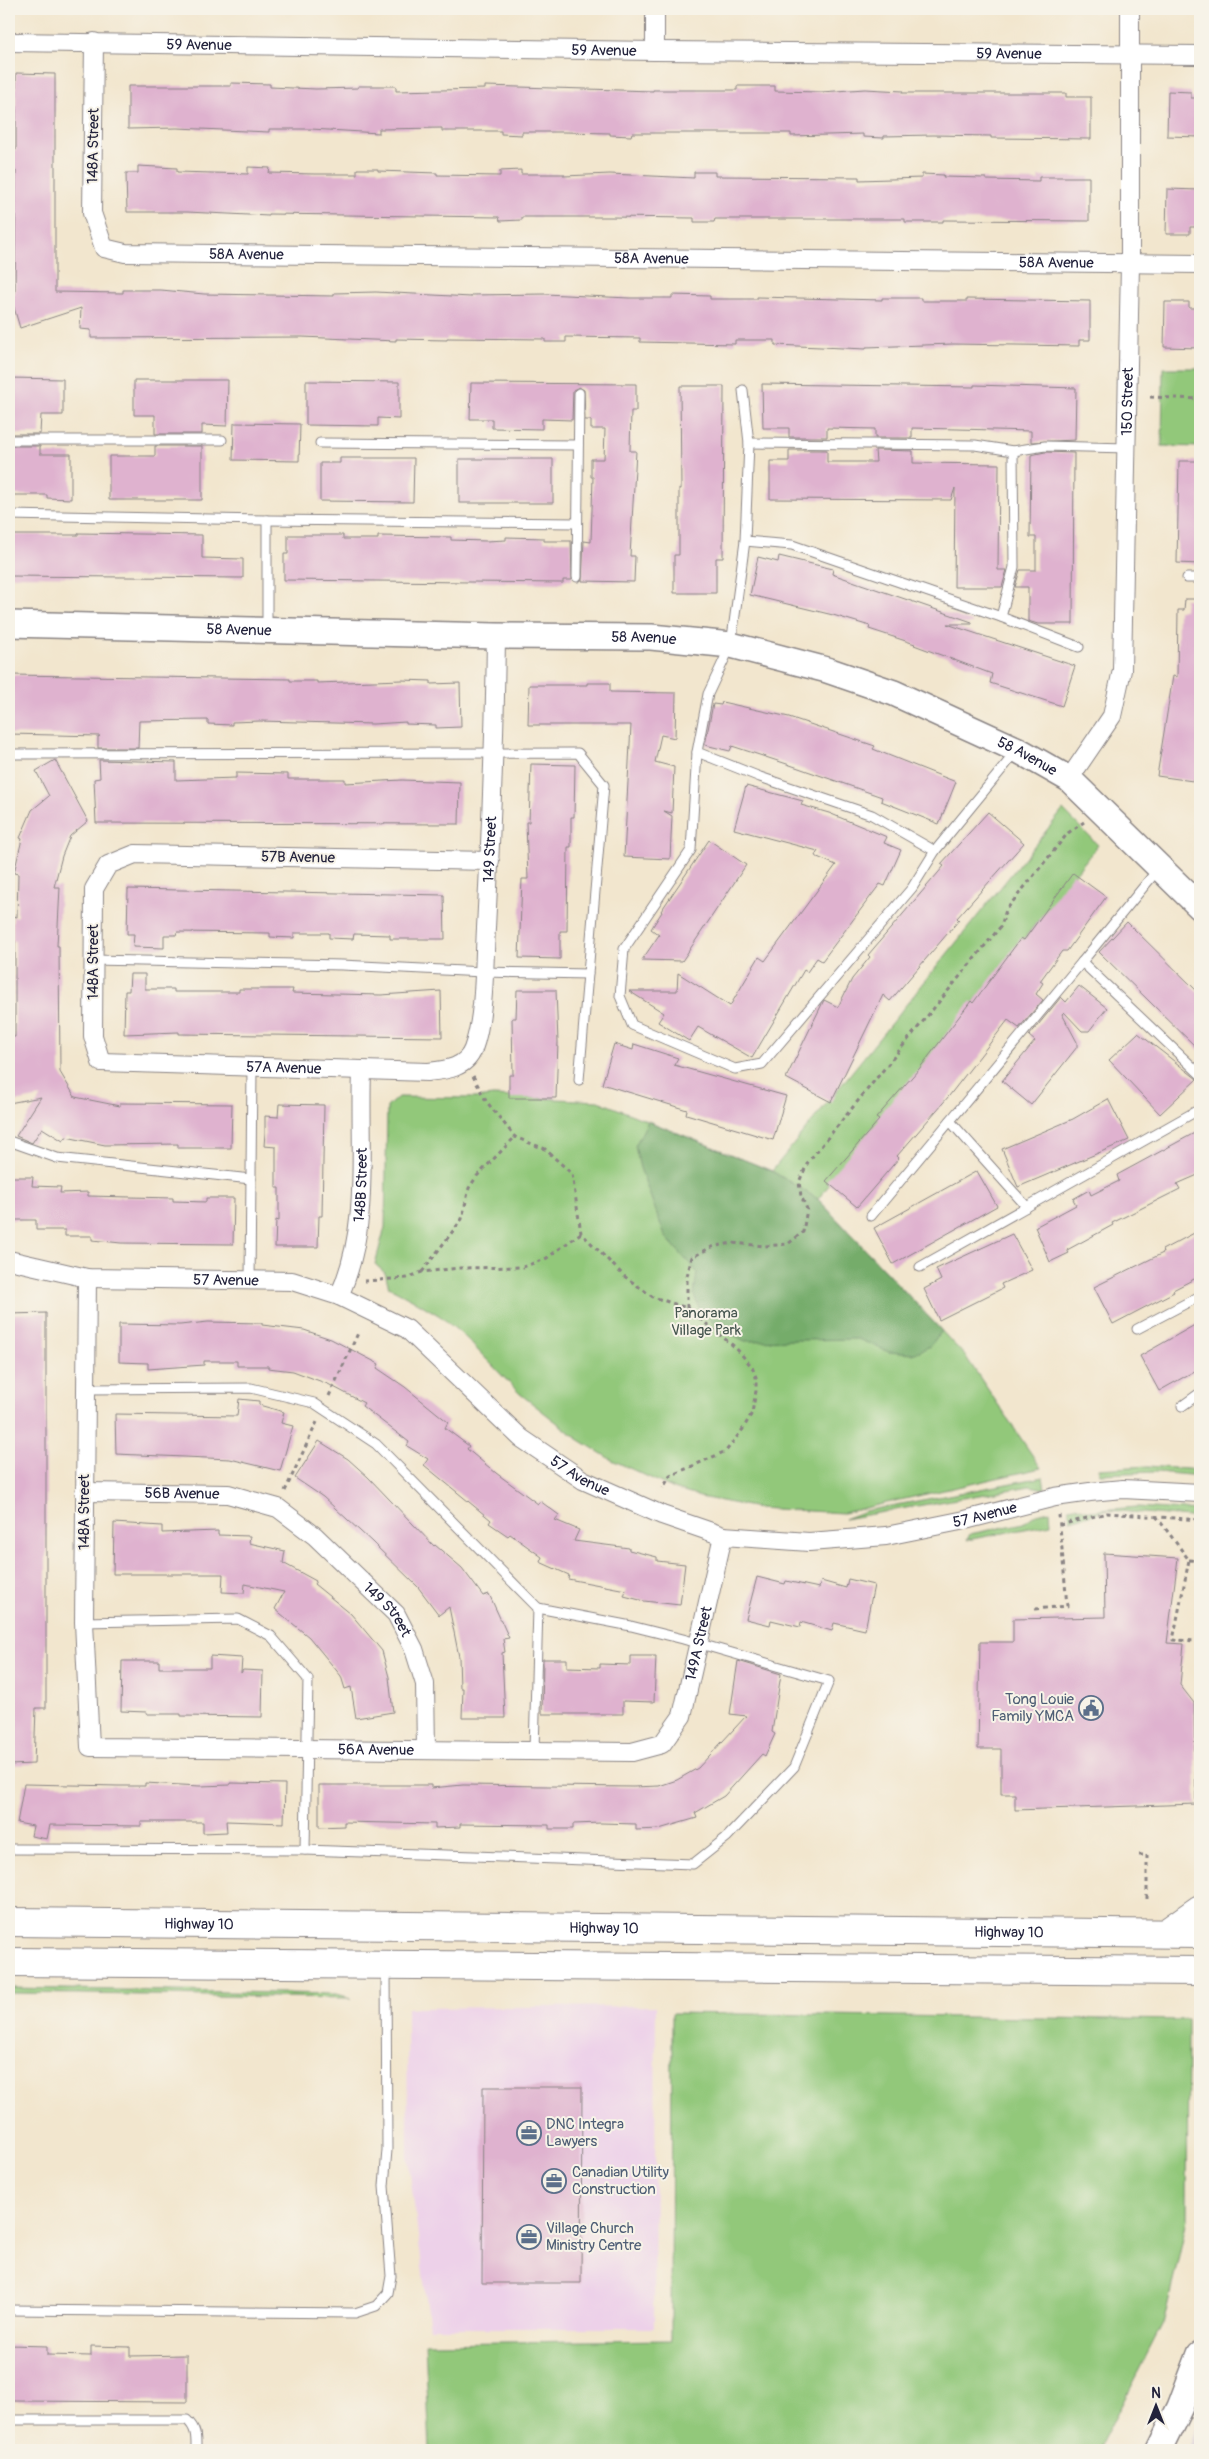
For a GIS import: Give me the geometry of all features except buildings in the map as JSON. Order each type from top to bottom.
[{"type":"highway","points":[[1166,1933],[1200,1909]]},
{"type":"highway","name":"Highway 10","points":[[9,1922],[1200,1934]]},
{"type":"highway","points":[[9,1962],[1195,1976]]},
{"type":"street","points":[[655,9],[655,51]]},
{"type":"street","name":"150 Street","points":[[1069,779],[1112,716],[1122,670],[1128,448],[1130,9]]},
{"type":"street","name":"59 Avenue","points":[[9,42],[655,51],[1200,55]]},
{"type":"street","name":"148A Street","points":[[94,42],[92,213],[104,248]]},
{"type":"street","name":"58A Avenue","points":[[104,248],[125,253],[1200,264]]},
{"type":"street","name":"58 Avenue","points":[[9,624],[496,636],[652,637],[731,645],[827,670],[894,693],[1018,750],[1069,779],[1200,907]]},
{"type":"street","name":"149 Street","points":[[469,1068],[479,1016],[490,862],[496,636]]},
{"type":"street","name":"57B Avenue","points":[[108,865],[135,854],[490,862]]},
{"type":"street","name":"148A Street","points":[[101,1062],[93,1036],[94,889],[108,865]]},
{"type":"street","name":"57A Avenue","points":[[101,1062],[362,1071],[428,1072],[469,1068]]},
{"type":"street","name":"148B Street","points":[[339,1296],[349,1274],[360,1223],[362,1071]]},
{"type":"street","name":"57 Avenue","points":[[9,1260],[87,1278],[292,1282],[339,1296],[407,1329],[521,1438],[583,1480],[662,1515],[723,1536],[809,1542],[886,1536],[965,1520],[1055,1497],[1090,1492],[1123,1489],[1200,1493]]},
{"type":"street","name":"148A Street","points":[[87,1278],[84,1622],[90,1747]]},
{"type":"street","name":"56B Avenue","points":[[84,1492],[228,1494],[281,1500]]},
{"type":"street","name":"149 Street","points":[[281,1500],[315,1536],[396,1614],[414,1649],[425,1684],[426,1750]]},
{"type":"street","name":"149A Street","points":[[662,1744],[682,1716],[723,1536]]},
{"type":"street","name":"56A Avenue","points":[[90,1747],[632,1752],[662,1744]]},
{"type":"street","points":[[1160,2450],[1180,2407],[1200,2354]]},
{"type":"lane","points":[[742,390],[749,443],[745,541],[731,645],[708,694],[697,752],[691,850],[624,949],[620,996],[632,1025],[735,1069],[762,1064],[912,888],[935,851],[1018,750]]},
{"type":"lane","points":[[576,578],[579,392]]},
{"type":"lane","points":[[9,440],[222,440]]},
{"type":"lane","points":[[320,443],[578,445]]},
{"type":"lane","points":[[749,443],[975,445],[1013,451],[1045,446],[1128,448]]},
{"type":"lane","points":[[1002,617],[1014,567],[1013,451]]},
{"type":"lane","points":[[9,515],[577,523]]},
{"type":"lane","points":[[267,630],[268,520]]},
{"type":"lane","points":[[745,541],[792,544],[1002,617],[1078,647]]},
{"type":"lane","points":[[1187,578],[1200,578]]},
{"type":"lane","points":[[697,752],[760,777],[872,815],[935,851]]},
{"type":"lane","points":[[9,754],[578,753],[604,786],[579,1080]]},
{"type":"lane","points":[[871,1216],[1160,867]]},
{"type":"lane","points":[[93,960],[342,965],[483,972],[588,974]]},
{"type":"lane","points":[[1082,962],[1200,1074]]},
{"type":"lane","points":[[250,1281],[252,1067]]},
{"type":"lane","points":[[920,1267],[1200,1109]]},
{"type":"lane","points":[[950,1121],[1027,1207]]},
{"type":"lane","points":[[9,1141],[57,1158],[251,1179]]},
{"type":"lane","points":[[1137,1329],[1200,1296]]},
{"type":"lane","points":[[9,1849],[305,1850],[693,1864],[727,1837],[794,1767],[828,1681],[700,1643],[631,1626],[538,1608],[376,1444],[314,1403],[251,1388],[85,1389]]},
{"type":"lane","points":[[1182,1406],[1200,1393]]},
{"type":"lane","points":[[534,1750],[538,1608]]},
{"type":"lane","points":[[84,1622],[238,1619],[271,1636],[308,1679],[305,1850]]},
{"type":"lane","points":[[9,2310],[355,2313],[376,2306],[388,2293],[391,2276],[384,2186],[387,2150],[386,1966]]},
{"type":"lane","points":[[9,2420],[187,2420],[192,2425],[196,2434],[196,2450]]},
{"type":"path","points":[[1150,397],[1200,399]]},
{"type":"path","points":[[687,1308],[687,1276],[692,1257],[712,1247],[732,1243],[765,1246],[788,1244],[803,1232],[807,1209],[801,1196],[799,1182],[808,1162],[1001,926],[1006,910],[1062,840],[1084,822]]},
{"type":"path","points":[[469,1068],[486,1101],[515,1138],[545,1149],[572,1174],[581,1233],[624,1276],[653,1296],[687,1308],[745,1356],[756,1377],[756,1391],[752,1414],[726,1451],[670,1476],[662,1488]]},
{"type":"path","points":[[422,1272],[462,1220],[469,1188],[477,1176],[515,1138]]},
{"type":"path","points":[[364,1281],[407,1278],[422,1272],[466,1267],[523,1267],[547,1258],[581,1233]]},
{"type":"path","points":[[326,1402],[360,1331]]},
{"type":"path","points":[[281,1500],[319,1417]]},
{"type":"path","points":[[1035,1609],[1067,1606],[1060,1524],[1108,1513],[1200,1520]]},
{"type":"path","points":[[1156,1516],[1189,1560],[1200,1562]]},
{"type":"path","points":[[1189,1560],[1174,1640],[1200,1641]]},
{"type":"path","points":[[1140,1855],[1147,1855],[1147,1900]]},
{"type":"shaded area","points":[[656,2006],[654,2328],[430,2328],[408,2158],[407,2008]]},
{"type":"shaded area","points":[[1200,2419],[1200,2450],[1188,2450]]},
{"type":"green space","points":[[1163,368],[1200,368],[1200,447],[1162,446]]},
{"type":"green space","name":"Panorama Village Park","points":[[1063,810],[1098,845],[818,1199],[966,1357],[1041,1468],[843,1513],[758,1508],[700,1497],[674,1489],[610,1459],[578,1439],[519,1393],[464,1336],[440,1316],[389,1287],[385,1273],[375,1264],[385,1227],[387,1107],[398,1097],[475,1098],[493,1096],[598,1101],[772,1171]]},
{"type":"green space","points":[[648,1121],[772,1171],[818,1199],[942,1331],[930,1346],[913,1354],[889,1352],[858,1339],[745,1341],[719,1328],[700,1311],[694,1295],[697,1272],[665,1236],[640,1168],[635,1146]]},
{"type":"green space","points":[[1148,1466],[1200,1470],[1200,1476],[1156,1472],[1100,1474],[1098,1469]]},
{"type":"green space","points":[[1043,1477],[1045,1489],[1030,1486],[844,1519],[865,1511]]},
{"type":"green space","points":[[1075,1506],[1089,1511],[1137,1507],[1200,1511],[1200,1518],[1108,1510],[1070,1520],[1069,1507]]},
{"type":"green space","points":[[1050,1511],[1051,1524],[967,1540],[970,1534],[1024,1523],[1036,1514]]},
{"type":"green space","points":[[9,1988],[337,1994],[351,1998],[9,1993]]},
{"type":"green space","points":[[672,2013],[1188,2020],[1187,2220],[1164,2321],[1098,2450],[430,2450],[425,2343],[671,2340]]},
{"type":"place","name":"Tong Louie Family YMCA","points":[[1091,1708]]},
{"type":"place","name":"DNC Integra Lawyers","points":[[529,2133]]},
{"type":"place","name":"Canadian Utility Construction","points":[[554,2181]]},
{"type":"place","name":"Village Church Ministry Centre","points":[[529,2237]]}]
